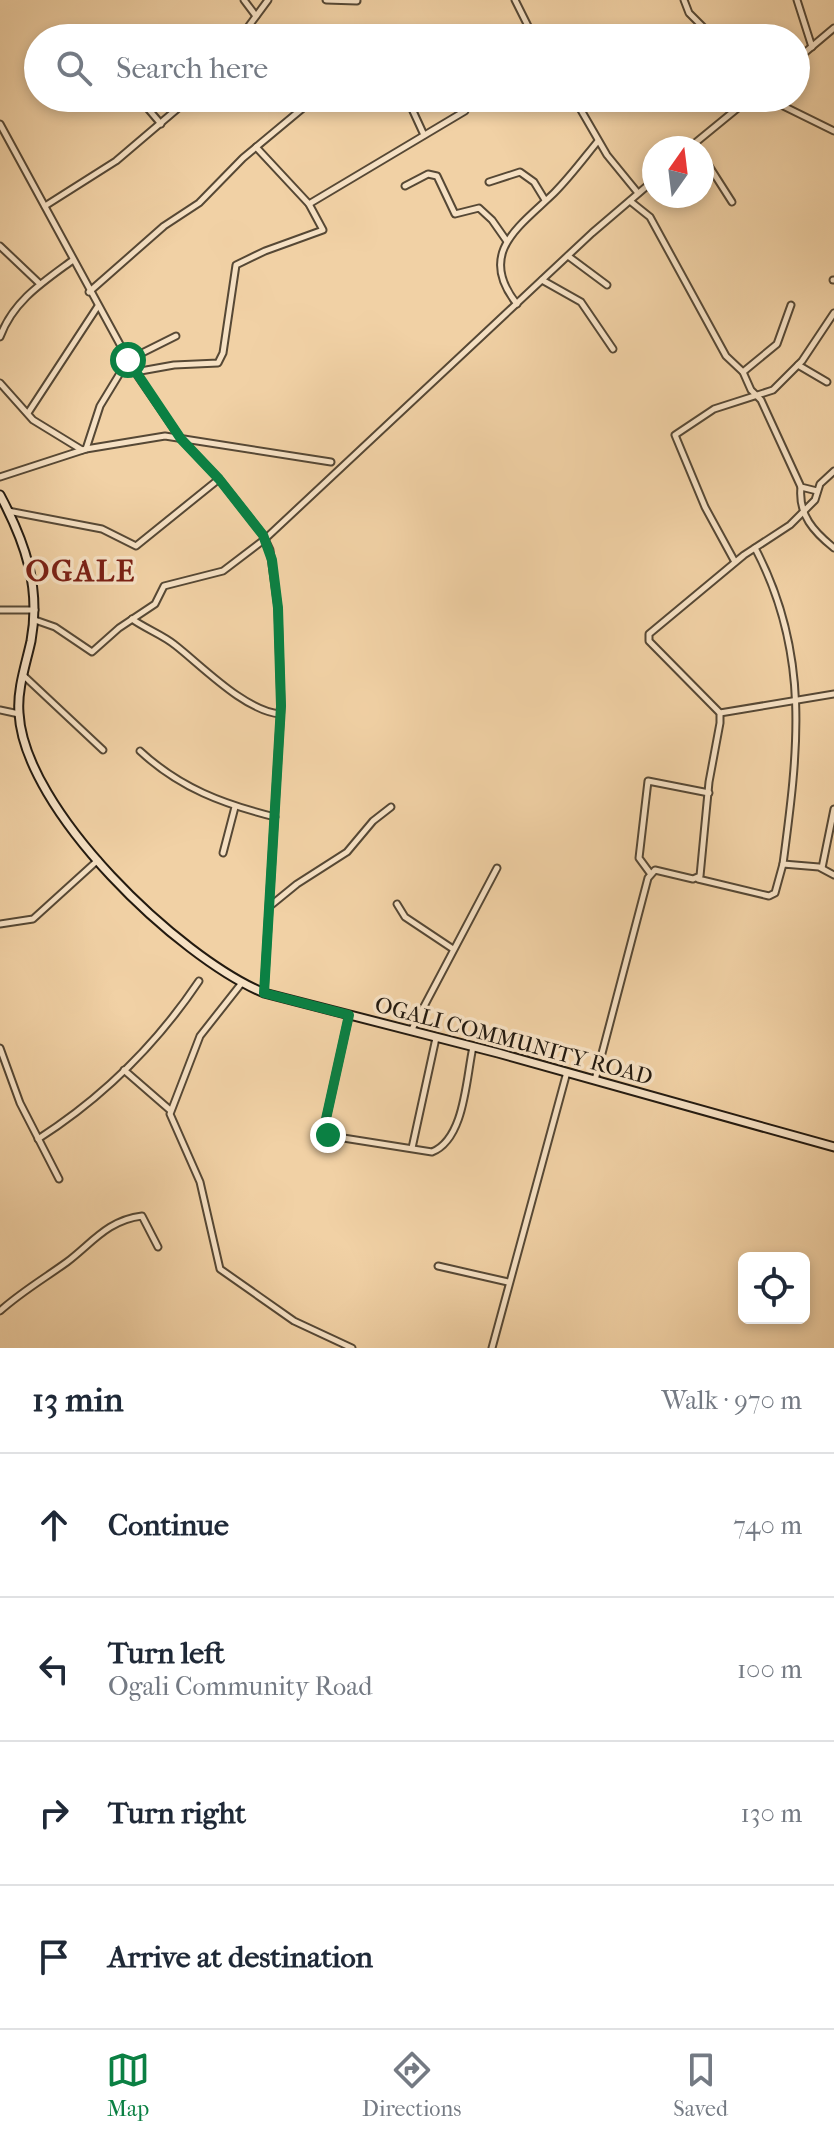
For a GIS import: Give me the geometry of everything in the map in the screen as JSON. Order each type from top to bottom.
[{"type":"street","points":[[244,0],[256,16]]},
{"type":"street","points":[[250,24],[268,0]]},
{"type":"street","points":[[326,0],[357,1]]},
{"type":"street","points":[[515,0],[527,24]]},
{"type":"street","points":[[692,0],[684,2],[702,24]]},
{"type":"street","points":[[797,0],[805,24]]},
{"type":"street","points":[[810,41],[812,47],[834,28]]},
{"type":"street","points":[[151,112],[161,124]]},
{"type":"street","points":[[45,206],[116,161],[174,112]]},
{"type":"street","points":[[89,292],[155,233],[199,203],[256,147],[298,112]]},
{"type":"street","points":[[413,112],[424,135]]},
{"type":"street","points":[[309,204],[463,112]]},
{"type":"street","points":[[582,112],[598,141],[638,193]]},
{"type":"street","points":[[706,136],[734,112]]},
{"type":"street","points":[[795,112],[834,131]]},
{"type":"street","points":[[0,124],[135,372],[181,439],[219,479],[265,539],[272,560],[278,608],[280,714],[264,993]]},
{"type":"street","points":[[0,147],[9,141]]},
{"type":"street","points":[[517,304],[502,282],[507,241],[520,222],[545,200],[598,141]]},
{"type":"street","points":[[135,372],[174,365],[218,363],[223,353],[236,265],[322,231],[323,227],[309,204],[256,147]]},
{"type":"street","points":[[489,182],[520,172],[534,182],[545,200]]},
{"type":"street","points":[[714,174],[732,202]]},
{"type":"street","points":[[405,186],[425,175],[437,176],[455,214],[479,208],[507,241]]},
{"type":"street","points":[[35,620],[55,627],[92,652],[155,604],[164,586],[223,571],[265,539],[642,190]]},
{"type":"street","points":[[630,201],[650,217],[726,356],[736,369],[743,372],[753,394],[761,400],[801,487],[803,512],[817,535],[834,548]]},
{"type":"street","points":[[0,246],[40,284]]},
{"type":"street","points":[[568,256],[607,285]]},
{"type":"street","points":[[0,337],[12,311],[40,284],[73,260]]},
{"type":"street","points":[[542,280],[581,302],[613,349]]},
{"type":"street","points":[[743,372],[777,344],[791,305]]},
{"type":"street","points":[[28,413],[98,306]]},
{"type":"street","points":[[735,562],[705,507],[675,435],[714,409],[773,390],[798,365],[834,313]]},
{"type":"street","points":[[84,450],[100,406],[128,360],[176,336]]},
{"type":"street","points":[[798,365],[827,382]]},
{"type":"street","points":[[0,383],[28,413],[84,450]]},
{"type":"street","points":[[0,477],[84,450],[155,436],[331,462]]},
{"type":"street","points":[[720,713],[648,638],[735,562],[790,525],[815,500],[824,478],[834,471]]},
{"type":"street","points":[[8,511],[102,529],[136,546],[219,479]]},
{"type":"street","points":[[801,487],[817,491]]},
{"type":"street","name":"OGALI COMMUNITY ROAD","points":[[0,495],[27,556],[36,610],[19,714],[25,749],[39,783],[64,821],[173,936],[241,984],[264,993],[567,1072],[834,1147]]},
{"type":"street","points":[[650,873],[663,871],[771,896],[783,864],[798,756],[796,699],[786,630],[773,588],[755,548]]},
{"type":"street","points":[[0,610],[36,610]]},
{"type":"street","points":[[132,619],[170,641],[240,696],[267,712],[280,714]]},
{"type":"street","points":[[23,675],[103,750]]},
{"type":"street","points":[[720,713],[834,694]]},
{"type":"street","points":[[0,710],[19,714]]},
{"type":"street","points":[[697,878],[704,853],[720,713]]},
{"type":"street","points":[[140,751],[185,787],[235,807],[275,817]]},
{"type":"street","points":[[650,873],[639,858],[648,781],[709,793]]},
{"type":"street","points":[[223,853],[235,807]]},
{"type":"street","points":[[269,907],[297,884],[347,852],[373,821],[391,807]]},
{"type":"street","points":[[822,868],[834,809]]},
{"type":"street","points":[[0,924],[33,919],[99,860]]},
{"type":"street","points":[[783,864],[822,868],[834,875]]},
{"type":"street","points":[[411,1031],[497,868]]},
{"type":"street","points":[[595,1080],[650,873]]},
{"type":"street","points":[[397,904],[405,917],[453,949]]},
{"type":"street","points":[[38,1139],[83,1108],[160,1035],[199,981]]},
{"type":"street","points":[[170,1110],[190,1069],[200,1036],[241,984]]},
{"type":"street","points":[[349,1015],[325,1132],[337,1137],[432,1152],[448,1143],[473,1047]]},
{"type":"street","points":[[412,1148],[436,1038]]},
{"type":"street","points":[[0,1048],[20,1103],[59,1179]]},
{"type":"street","points":[[124,1070],[170,1110],[200,1182],[220,1269],[294,1321],[349,1347]]},
{"type":"street","points":[[492,1348],[567,1072]]},
{"type":"street","points":[[0,1311],[114,1224],[142,1216],[158,1247]]},
{"type":"street","points":[[438,1266],[508,1282]]},
{"type":"district","name":"OGALE","points":[[81,571]]},
{"type":"route","points":[[128,360],[181,439],[219,479],[263,535],[270,550],[278,608],[281,706],[264,993],[349,1015],[324,1128],[328,1135]]}]
